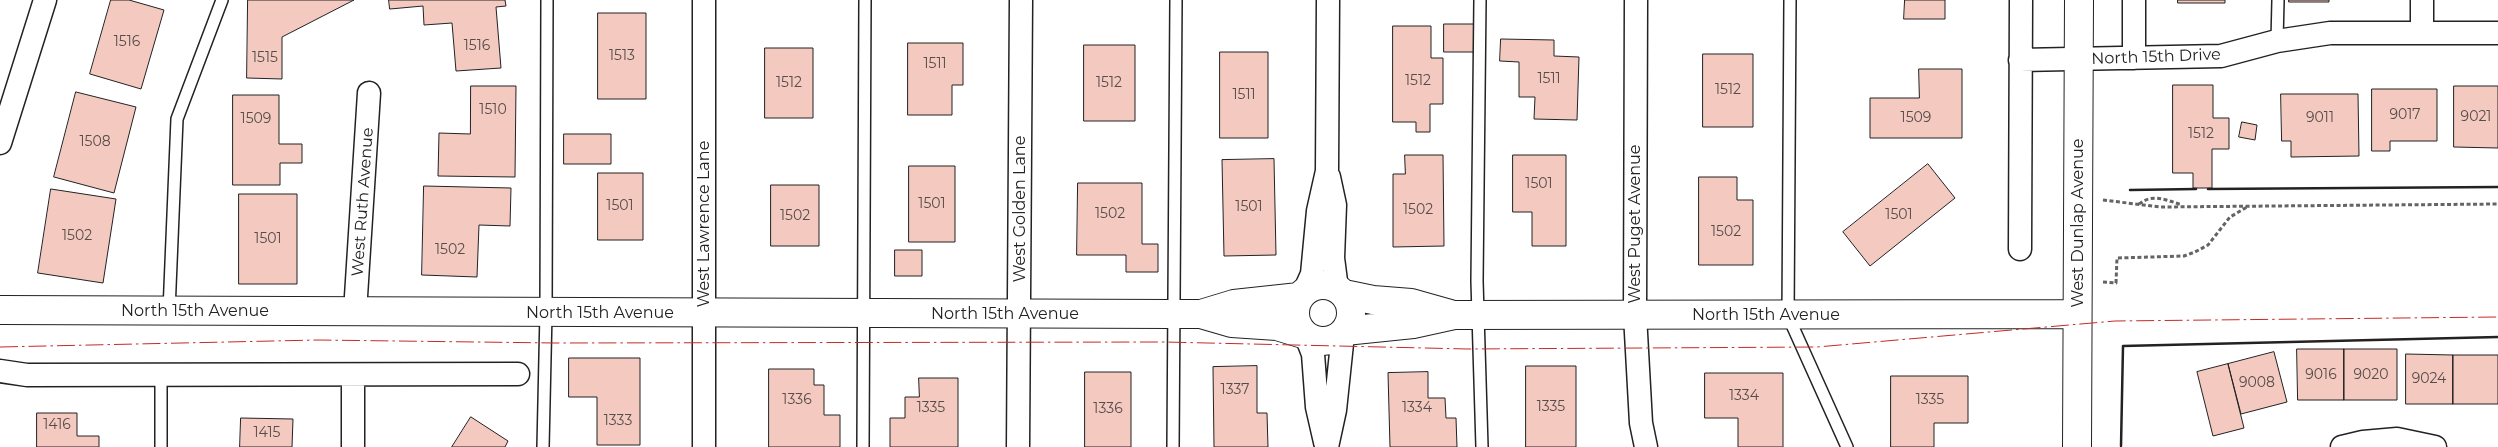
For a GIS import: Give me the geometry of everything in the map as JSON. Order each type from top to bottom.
[{"type":"street","points":[[0,143],[45,0]]},
{"type":"street","name":"West Lawrence Lane","points":[[704,0],[704,447]]},
{"type":"street","name":"West Golden Lane","points":[[1018,447],[1020,0]]},
{"type":"street","points":[[1327,447],[1317,407],[1313,354],[1305,335],[1298,325],[1296,315],[1302,295],[1312,274],[1318,211],[1327,171],[1328,0]]},
{"type":"street","name":"West Puget Avenue","points":[[1636,0],[1635,316],[1641,423],[1646,447]]},
{"type":"street","points":[[2020,249],[2021,0]]},
{"type":"street","name":"West Dunlap Avenue","points":[[2077,447],[2078,0]]},
{"type":"street","points":[[2134,0],[2134,58]]},
{"type":"street","points":[[2422,0],[2422,33]]},
{"type":"street","name":"North 15th Drive","points":[[2020,60],[2221,56],[2277,41],[2330,33],[2498,33]]},
{"type":"street","name":"West Ruth Avenue","points":[[355,312],[369,93]]},
{"type":"street","points":[[1327,171],[1335,205],[1334,258],[1341,291],[1351,308],[1350,324],[1344,333],[1335,410],[1327,447]]},
{"type":"street","name":"North 15th Avenue","points":[[1201,314],[1234,304],[1302,295],[1320,285],[1373,300],[1411,303],[1466,315]]},
{"type":"street","name":"North 15th Avenue","points":[[0,310],[704,314],[1201,314],[1232,323],[1277,326],[1305,335],[1313,340],[1329,341],[1344,333],[1466,315],[1788,316],[2078,314]]},
{"type":"street","points":[[0,371],[27,375],[518,374]]},
{"type":"street","points":[[353,375],[353,447]]},
{"type":"street","points":[[2342,447],[2363,442],[2397,438],[2435,447]]},
{"type":"lane","points":[[169,310],[177,119],[222,0]]},
{"type":"lane","points":[[543,447],[546,312],[547,0]]},
{"type":"lane","points":[[863,447],[866,0]]},
{"type":"lane","points":[[1173,447],[1172,314],[1176,0]]},
{"type":"lane","points":[[1480,0],[1466,315],[1482,447]]},
{"type":"lane","points":[[1790,0],[1788,316],[1847,447]]},
{"type":"lane","points":[[2277,41],[2278,0]]},
{"type":"lane","points":[[161,374],[161,447]]},
{"type":"path","points":[[2078,197],[2160,207],[2498,204]]},
{"type":"path","points":[[2138,204],[2147,198],[2160,198],[2185,206]]},
{"type":"path","points":[[2078,280],[2116,282],[2117,258],[2184,256],[2194,252],[2208,245],[2230,218],[2250,205]]},
{"type":"building","points":[[111,0],[129,0],[164,10],[141,89],[90,74]]},
{"type":"building","points":[[248,0],[354,0],[282,37],[282,79],[247,78]]},
{"type":"building","points":[[389,0],[505,0],[506,6],[496,7],[501,68],[456,71],[452,23],[424,25],[423,6],[390,9]]},
{"type":"building","points":[[1905,0],[1945,0],[1945,19],[1904,19]]},
{"type":"building","points":[[2178,0],[2225,0],[2225,3],[2178,3]]},
{"type":"building","points":[[2289,0],[2329,0],[2329,2],[2289,2]]},
{"type":"building","points":[[598,13],[646,13],[646,99],[598,99]]},
{"type":"building","points":[[1444,24],[1474,24],[1474,52],[1444,52]]},
{"type":"building","points":[[1393,26],[1431,26],[1431,58],[1443,58],[1443,104],[1430,104],[1430,132],[1416,132],[1416,122],[1393,122]]},
{"type":"building","points":[[1501,39],[1554,40],[1554,56],[1579,57],[1577,120],[1534,119],[1535,97],[1519,97],[1519,62],[1500,61]]},
{"type":"building","points":[[908,43],[963,43],[963,85],[952,85],[952,115],[908,115]]},
{"type":"building","points":[[1084,45],[1135,45],[1135,121],[1084,121]]},
{"type":"building","points":[[765,48],[813,48],[813,118],[765,118]]},
{"type":"building","points":[[1220,52],[1268,52],[1268,138],[1220,138]]},
{"type":"building","points":[[1703,54],[1753,54],[1753,127],[1703,127]]},
{"type":"building","points":[[1919,69],[1962,69],[1962,138],[1870,138],[1870,98],[1919,98]]},
{"type":"building","points":[[2173,85],[2213,85],[2213,118],[2229,118],[2229,149],[2212,149],[2212,188],[2193,188],[2193,173],[2173,173]]},
{"type":"building","points":[[471,86],[516,86],[515,177],[438,176],[439,133],[470,134]]},
{"type":"building","points":[[2454,86],[2498,86],[2498,148],[2454,147]]},
{"type":"building","points":[[2372,89],[2437,89],[2437,141],[2390,141],[2390,151],[2372,151]]},
{"type":"building","points":[[76,92],[136,107],[114,193],[54,177]]},
{"type":"building","points":[[2281,94],[2358,94],[2359,156],[2291,157],[2291,141],[2282,141]]},
{"type":"building","points":[[233,95],[279,95],[279,144],[302,144],[302,163],[280,163],[280,185],[233,185]]},
{"type":"building","points":[[2242,122],[2257,125],[2255,140],[2239,137]]},
{"type":"building","points":[[564,134],[611,134],[611,164],[564,164]]},
{"type":"building","points":[[1405,155],[1443,155],[1444,246],[1393,247],[1393,174],[1405,174]]},
{"type":"building","points":[[1513,155],[1566,155],[1566,246],[1532,246],[1532,212],[1513,212]]},
{"type":"building","points":[[1274,159],[1276,255],[1224,256],[1222,160]]},
{"type":"building","points":[[1928,164],[1955,198],[1870,266],[1843,232]]},
{"type":"building","points":[[909,166],[955,166],[955,242],[909,242]]},
{"type":"building","points":[[598,173],[643,173],[643,240],[598,240]]},
{"type":"building","points":[[1699,177],[1737,177],[1737,200],[1753,200],[1753,265],[1699,265]]},
{"type":"building","points":[[1078,183],[1142,183],[1142,244],[1158,244],[1158,272],[1126,272],[1126,255],[1077,255]]},
{"type":"building","points":[[771,185],[819,185],[819,246],[771,246]]},
{"type":"building","points":[[424,186],[511,188],[510,226],[479,225],[477,277],[422,275]]},
{"type":"building","points":[[51,189],[116,199],[103,283],[38,273]]},
{"type":"building","points":[[239,194],[297,194],[297,284],[239,284]]},
{"type":"building","points":[[895,250],[922,250],[922,276],[895,276]]},
{"type":"building","points":[[2297,349],[2344,349],[2344,400],[2298,400]]},
{"type":"building","points":[[2344,349],[2397,349],[2397,400],[2344,400]]},
{"type":"building","points":[[2274,352],[2287,402],[2241,414],[2228,364]]},
{"type":"building","points":[[2406,354],[2453,355],[2453,404],[2406,404]]},
{"type":"building","points":[[2453,355],[2498,355],[2498,404],[2453,404]]},
{"type":"building","points":[[569,358],[640,358],[640,445],[597,445],[597,397],[569,397]]},
{"type":"building","points":[[2228,364],[2244,428],[2213,436],[2197,372]]},
{"type":"building","points":[[1257,366],[1257,413],[1267,413],[1268,447],[1214,447],[1213,367]]},
{"type":"building","points":[[1526,366],[1576,366],[1576,447],[1526,447]]},
{"type":"building","points":[[769,369],[814,369],[814,385],[824,385],[824,415],[840,415],[840,447],[769,447]]},
{"type":"building","points":[[1085,372],[1131,372],[1131,447],[1085,447]]},
{"type":"building","points":[[1428,372],[1428,398],[1445,398],[1446,418],[1456,418],[1457,447],[1390,447],[1388,373]]},
{"type":"building","points":[[1705,373],[1783,373],[1783,447],[1738,447],[1738,418],[1705,418]]},
{"type":"building","points":[[1891,376],[1968,376],[1968,423],[1934,423],[1934,447],[1891,447]]},
{"type":"building","points":[[919,378],[958,378],[958,447],[890,447],[890,418],[905,418],[905,397],[919,397]]},
{"type":"building","points":[[37,413],[77,413],[77,436],[99,436],[99,447],[37,447]]},
{"type":"building","points":[[471,417],[508,441],[505,447],[452,447]]},
{"type":"building","points":[[241,418],[293,419],[292,447],[240,447]]},
{"type":"wall","points":[[2208,189],[2498,187]]},
{"type":"wall","points":[[2130,190],[2196,189]]},
{"type":"wall","points":[[2121,446],[2123,346],[2498,337]]},
{"type":"power","points":[[0,347],[318,340],[555,343],[1164,342],[1468,349],[1817,347],[2115,321],[2498,317]]}]
